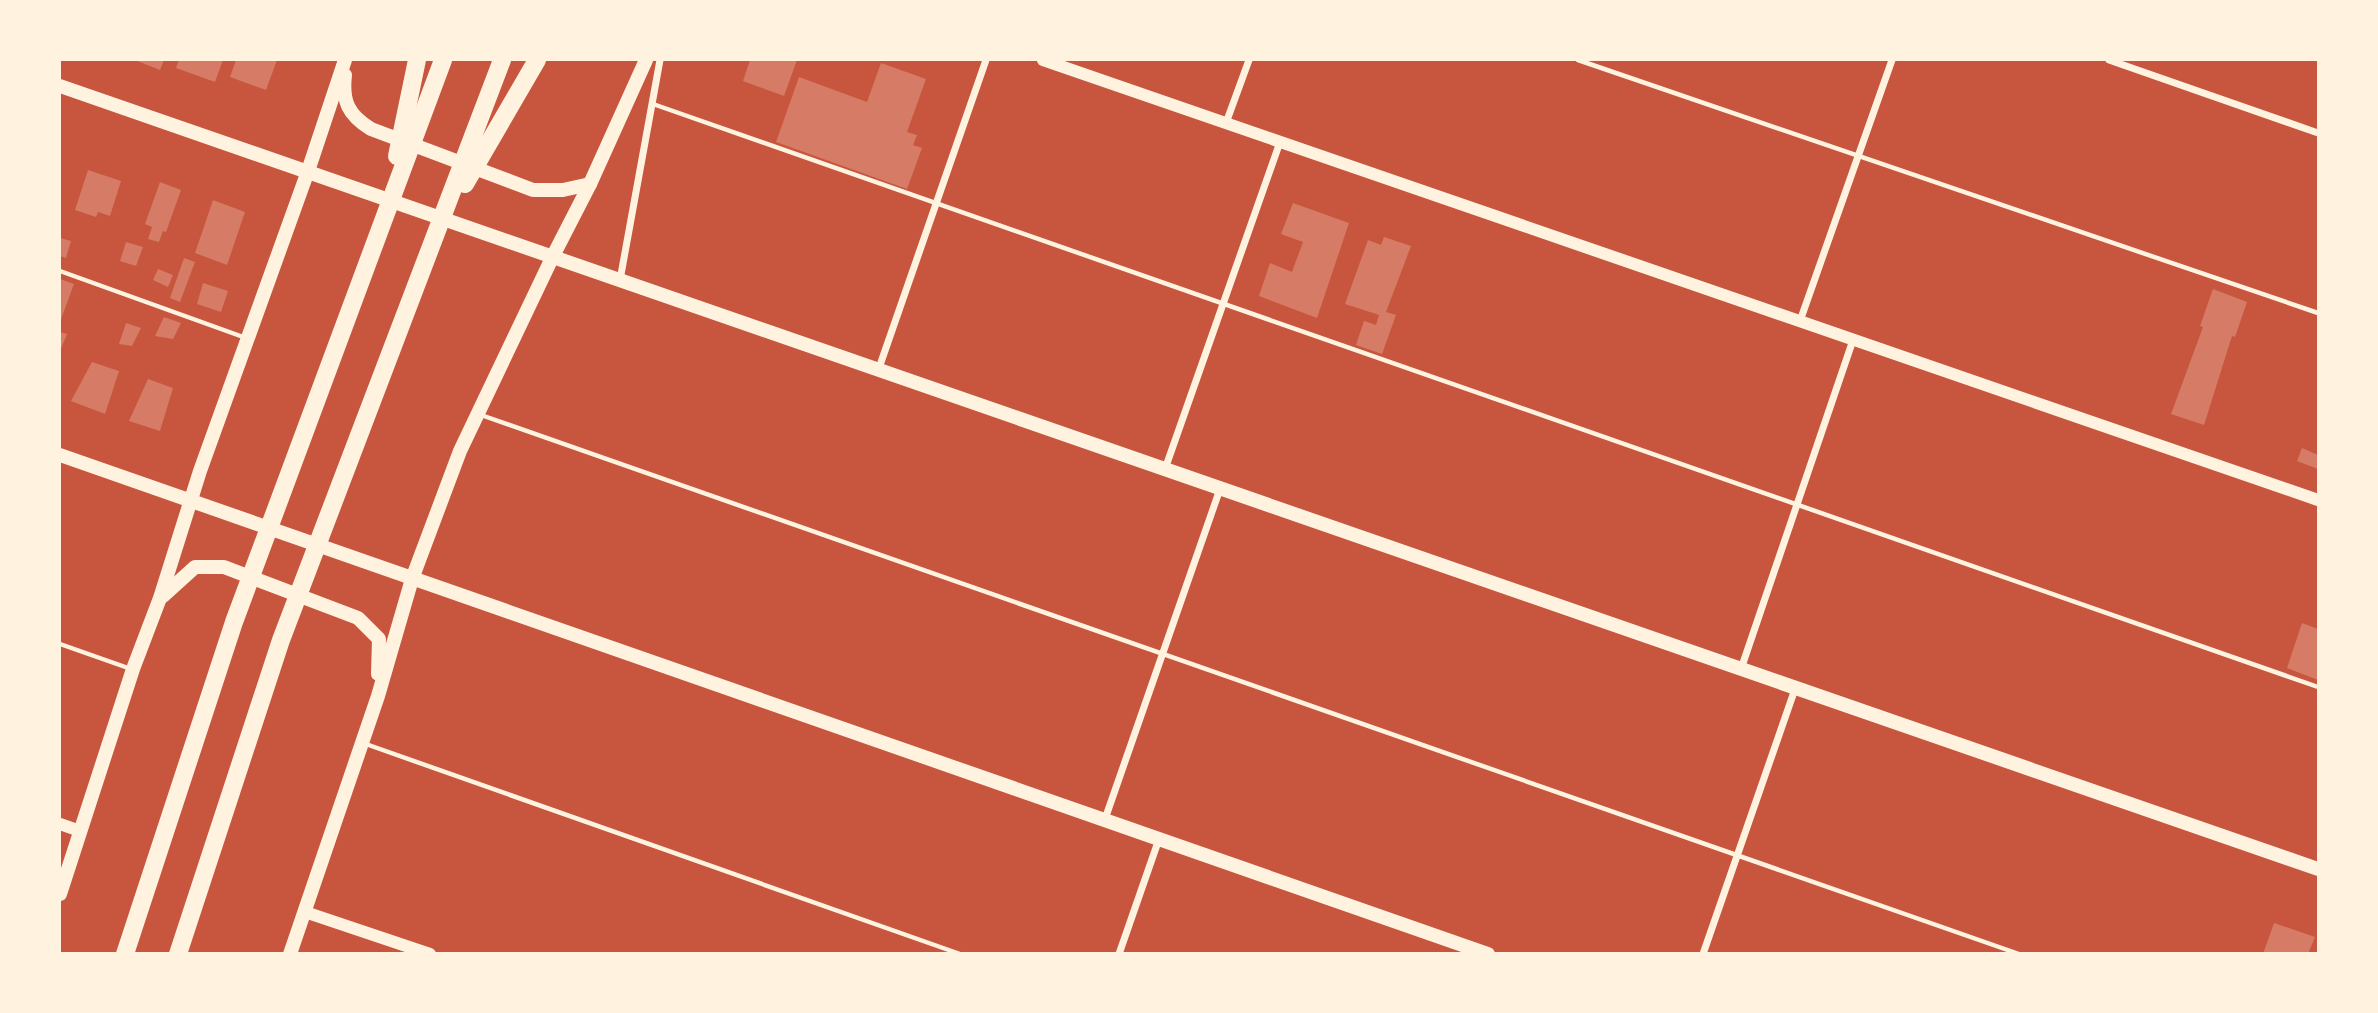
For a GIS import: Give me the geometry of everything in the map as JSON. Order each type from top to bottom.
[{"type":"highway","points":[[181,954],[281,640],[502,60]]},
{"type":"highway","points":[[438,233],[537,60]]},
{"type":"highway","points":[[384,214],[416,62]]},
{"type":"highway","points":[[125,954],[234,622],[440,66]]},
{"type":"main road","points":[[60,894],[133,670],[345,60]]},
{"type":"main road","points":[[345,60],[345,104],[351,115],[371,129],[533,190],[563,190],[590,184]]},
{"type":"main road","points":[[290,954],[378,696],[412,579],[460,452],[590,184],[646,60]]},
{"type":"main road","points":[[60,86],[2319,869]]},
{"type":"main road","points":[[60,455],[1488,954]]},
{"type":"main road","points":[[160,598],[195,567],[224,567],[358,618],[379,639],[378,696]]},
{"type":"street","points":[[620,280],[660,60]]},
{"type":"street","points":[[879,368],[986,60]]},
{"type":"street","points":[[1043,60],[2319,500]]},
{"type":"street","points":[[1226,124],[1249,60]]},
{"type":"street","points":[[1800,321],[1892,60]]},
{"type":"street","points":[[2109,60],[2319,133]]},
{"type":"street","points":[[1165,469],[1280,142]]},
{"type":"street","points":[[1741,669],[1853,340]]},
{"type":"street","points":[[1105,818],[1220,489]]},
{"type":"street","points":[[1703,954],[1796,689]]},
{"type":"street","points":[[60,824],[80,831]]},
{"type":"street","points":[[1119,954],[1159,838]]},
{"type":"street","points":[[305,912],[430,954]]},
{"type":"lane","points":[[1578,60],[2319,313]]},
{"type":"lane","points":[[653,104],[2319,687]]},
{"type":"lane","points":[[60,271],[247,338]]},
{"type":"lane","points":[[478,414],[2019,954]]},
{"type":"lane","points":[[60,643],[133,670]]},
{"type":"lane","points":[[362,743],[960,954]]},
{"type":"building","points":[[135,60],[164,60],[160,70]]},
{"type":"building","points":[[179,60],[223,60],[215,82],[176,68]]},
{"type":"building","points":[[236,60],[277,60],[266,90],[230,77]]},
{"type":"building","points":[[750,60],[797,60],[784,96],[743,81]]},
{"type":"building","points":[[881,63],[926,79],[907,132],[917,135],[913,145],[922,148],[907,189],[776,142],[799,77],[867,102]]},
{"type":"building","points":[[88,170],[121,181],[110,216],[98,212],[96,217],[75,210]]},
{"type":"building","points":[[160,182],[181,190],[166,232],[163,231],[159,242],[148,239],[152,227],[145,224]]},
{"type":"building","points":[[213,200],[245,212],[227,265],[195,253]]},
{"type":"building","points":[[1293,203],[1349,223],[1317,318],[1259,296],[1270,263],[1292,272],[1303,242],[1281,234]]},
{"type":"building","points":[[1384,237],[1411,246],[1386,312],[1396,315],[1382,354],[1356,345],[1364,321],[1376,325],[1379,315],[1345,304],[1368,240],[1381,245]]},
{"type":"building","points":[[60,238],[71,241],[66,258],[60,256]]},
{"type":"building","points":[[126,242],[143,247],[136,266],[120,261]]},
{"type":"building","points":[[184,258],[195,262],[180,302],[170,298]]},
{"type":"building","points":[[158,269],[173,275],[168,287],[153,280]]},
{"type":"building","points":[[60,279],[74,284],[60,322]]},
{"type":"building","points":[[203,283],[228,291],[221,312],[197,304]]},
{"type":"building","points":[[2213,289],[2247,302],[2235,337],[2232,336],[2204,425],[2171,414],[2203,327],[2200,326]]},
{"type":"building","points":[[164,317],[181,323],[173,339],[155,336]]},
{"type":"building","points":[[126,323],[141,328],[132,346],[119,344]]},
{"type":"building","points":[[60,332],[67,334],[60,351]]},
{"type":"building","points":[[92,362],[119,371],[105,414],[71,401]]},
{"type":"building","points":[[148,379],[173,388],[160,431],[129,421]]},
{"type":"building","points":[[2302,448],[2318,455],[2318,469],[2297,461]]},
{"type":"building","points":[[2302,623],[2318,629],[2318,680],[2287,668]]},
{"type":"building","points":[[2274,923],[2315,937],[2308,954],[2263,954]]}]
